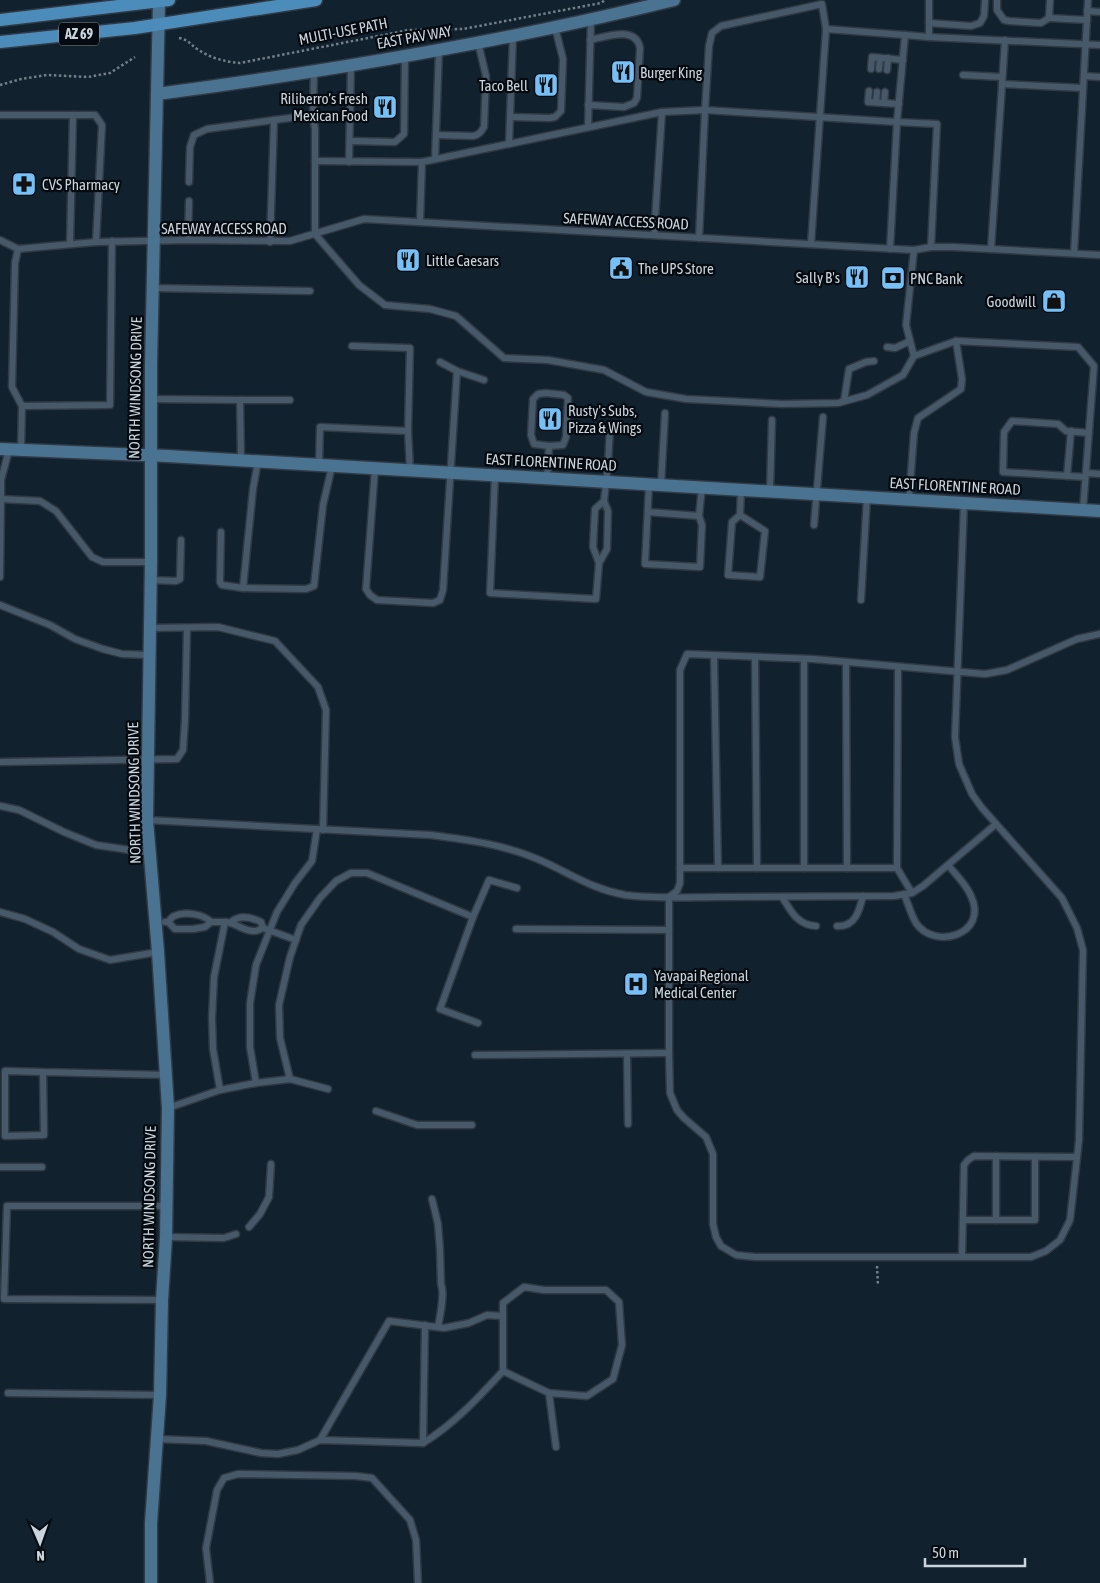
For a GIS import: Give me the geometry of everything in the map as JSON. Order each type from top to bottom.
[{"type":"main road","name":"AZ 69","points":[[0,42],[158,24],[316,0]]},
{"type":"main road","name":"AZ 69","points":[[0,20],[164,1]]},
{"type":"street","name":"NORTH WINDSONG DRIVE","points":[[151,1583],[151,1523],[160,1395],[162,1300],[166,1237],[168,1108],[158,952],[162,921],[150,853],[147,820],[151,580],[152,288],[158,24],[164,1]]},
{"type":"street","name":"EAST PAV WAY","points":[[157,94],[314,71],[438,50],[513,36],[667,1]]},
{"type":"street","name":"EAST FLORENTINE ROAD","points":[[10,450],[241,460],[1100,511]]},
{"type":"lane","points":[[929,0],[929,37]]},
{"type":"lane","points":[[929,23],[971,26],[980,23],[984,16],[985,0]]},
{"type":"lane","points":[[997,0],[997,10],[1004,20],[1010,22],[1041,23],[1049,18],[1087,20]]},
{"type":"lane","points":[[1049,18],[1050,0]]},
{"type":"lane","points":[[1074,253],[1088,0]]},
{"type":"lane","points":[[699,238],[709,46],[712,33],[721,26],[822,4],[826,29],[811,244]]},
{"type":"lane","points":[[1087,12],[1100,12]]},
{"type":"lane","points":[[588,127],[591,19]]},
{"type":"lane","points":[[510,117],[550,118],[555,117],[561,111],[563,59],[555,27]]},
{"type":"lane","points":[[826,29],[929,37],[1100,45]]},
{"type":"lane","points":[[588,105],[624,106],[634,103],[637,98],[640,48],[639,42],[626,34],[590,40]]},
{"type":"lane","points":[[890,249],[898,104],[906,35]]},
{"type":"lane","points":[[509,144],[513,36]]},
{"type":"lane","points":[[991,249],[1005,40]]},
{"type":"lane","points":[[436,135],[478,136],[482,132],[484,127],[486,76],[478,42]]},
{"type":"lane","points":[[435,159],[438,50]]},
{"type":"lane","points":[[350,141],[395,142],[404,134],[405,56]]},
{"type":"lane","points":[[871,69],[872,57],[903,60]]},
{"type":"lane","points":[[879,69],[880,58]]},
{"type":"lane","points":[[887,70],[888,58]]},
{"type":"lane","points":[[349,162],[351,65]]},
{"type":"lane","points":[[314,71],[315,234],[359,285],[385,305],[430,309],[456,316],[504,358],[548,360],[604,370],[646,392],[686,398],[782,404],[838,403],[867,395],[902,375],[914,356],[956,341],[1078,347],[1094,366],[1097,376],[1089,433],[1083,510]]},
{"type":"lane","points":[[963,75],[1083,88]]},
{"type":"lane","points":[[1084,76],[1100,77]]},
{"type":"lane","points":[[869,91],[868,102],[898,104]]},
{"type":"lane","points":[[876,102],[877,92]]},
{"type":"lane","points":[[884,103],[885,92]]},
{"type":"lane","points":[[315,161],[422,162],[662,112],[705,110],[937,124],[931,247]]},
{"type":"lane","points":[[654,235],[662,112]]},
{"type":"lane","points":[[0,115],[96,116],[102,125],[96,242]]},
{"type":"lane","points":[[70,244],[73,115]]},
{"type":"lane","points":[[189,182],[190,147],[194,135],[207,129],[313,115]]},
{"type":"lane","points":[[270,242],[274,120]]},
{"type":"lane","points":[[420,222],[422,162]]},
{"type":"lane","points":[[188,240],[189,201]]},
{"type":"lane","name":"SAFEWAY ACCESS ROAD","points":[[18,249],[96,242],[188,240],[290,241],[364,219],[890,249],[914,250],[931,247],[1100,254]]},
{"type":"lane","points":[[0,240],[18,249],[15,263],[12,387],[22,406],[1,480],[0,577]]},
{"type":"lane","points":[[22,406],[110,405],[112,242]]},
{"type":"lane","points":[[914,250],[906,325],[914,356]]},
{"type":"lane","points":[[152,288],[310,291]]},
{"type":"lane","points":[[891,349],[910,341]]},
{"type":"lane","points":[[909,500],[914,433],[918,418],[961,389],[962,379],[956,341]]},
{"type":"lane","points":[[352,346],[410,348],[408,431],[410,470]]},
{"type":"lane","points":[[844,401],[849,369],[872,358]]},
{"type":"lane","points":[[440,362],[458,371],[484,380]]},
{"type":"lane","points":[[375,468],[366,589],[377,600],[433,603],[440,600],[443,590],[458,371]]},
{"type":"lane","points":[[538,394],[564,395],[568,398],[566,437],[563,445],[549,446],[534,444],[531,435],[533,399],[538,394]]},
{"type":"lane","points":[[151,399],[290,400]]},
{"type":"lane","points":[[240,400],[241,460]]},
{"type":"lane","points":[[665,412],[655,485],[648,512],[645,564],[700,567],[702,525],[699,516],[702,488]]},
{"type":"lane","points":[[814,526],[823,416]]},
{"type":"lane","points":[[770,491],[772,420]]},
{"type":"lane","points":[[1089,433],[1066,431],[1058,424],[1012,421],[1004,432],[1003,472],[1067,476],[1100,474]]},
{"type":"lane","points":[[221,532],[220,582],[222,585],[243,588],[306,589],[314,586],[323,505],[325,465],[320,427],[408,431]]},
{"type":"lane","points":[[496,476],[490,593],[596,599],[599,563],[607,549],[608,511],[604,501],[610,427]]},
{"type":"lane","points":[[1067,476],[1072,432]]},
{"type":"lane","points":[[546,478],[549,446]]},
{"type":"lane","points":[[243,588],[253,489],[258,461]]},
{"type":"lane","points":[[740,490],[740,515],[732,522],[728,575],[760,577],[765,531],[740,515]]},
{"type":"lane","points":[[862,600],[867,497]]},
{"type":"lane","points":[[1,499],[40,501],[56,511],[92,557],[103,562],[151,562]]},
{"type":"lane","points":[[599,563],[593,547],[595,509],[604,501]]},
{"type":"lane","points":[[669,897],[670,1093],[677,1110],[706,1137],[714,1154],[713,1224],[716,1237],[722,1246],[736,1255],[755,1257],[1031,1257],[1046,1251],[1060,1240],[1070,1220],[1078,1157],[1083,950],[1076,928],[1062,898],[982,808],[972,794],[959,764],[955,737],[964,503]]},
{"type":"lane","points":[[648,512],[699,516]]},
{"type":"lane","points":[[151,580],[176,581],[180,579],[181,540]]},
{"type":"lane","points":[[0,605],[50,625],[75,639],[103,649],[122,654],[150,655]]},
{"type":"lane","points":[[150,628],[218,627],[275,641],[318,687],[326,710],[320,829],[312,861],[295,883],[266,929],[256,965],[250,1003],[250,1047],[256,1083]]},
{"type":"lane","points":[[0,762],[148,761],[177,759],[183,750],[187,628]]},
{"type":"lane","points":[[669,897],[677,891],[680,883],[680,670],[687,654],[804,659],[985,674],[1007,670],[1077,639],[1100,634]]},
{"type":"lane","points":[[714,656],[718,868]]},
{"type":"lane","points":[[755,657],[757,868]]},
{"type":"lane","points":[[804,659],[804,868]]},
{"type":"lane","points":[[846,662],[847,868]]},
{"type":"lane","points":[[898,667],[897,868],[912,893]]},
{"type":"lane","points":[[0,806],[19,810],[96,845],[150,853]]},
{"type":"lane","points":[[147,820],[432,836],[474,841],[510,849],[541,860],[601,889],[627,895],[669,897],[894,896],[912,893],[924,886],[996,824]]},
{"type":"lane","points":[[904,894],[916,923],[926,932],[940,936],[951,936],[964,932],[974,919],[975,911],[972,897],[966,886],[948,865]]},
{"type":"lane","points":[[680,868],[897,868]]},
{"type":"lane","points":[[290,1079],[280,1038],[279,1005],[290,957],[301,925],[320,898],[336,881],[351,873],[367,873],[473,917]]},
{"type":"lane","points":[[478,1023],[440,1008],[473,917],[489,880],[517,888]]},
{"type":"lane","points":[[836,926],[843,927],[853,922],[860,910],[863,896]]},
{"type":"lane","points":[[782,897],[795,916],[807,926],[816,926]]},
{"type":"lane","points":[[0,912],[25,919],[53,932],[79,949],[110,960],[158,952]]},
{"type":"lane","points":[[162,921],[184,914],[199,914],[212,922]]},
{"type":"lane","points":[[220,1090],[213,1049],[212,1018],[214,977],[228,922],[236,917],[243,917],[261,922],[266,929]]},
{"type":"lane","points":[[162,921],[175,929],[192,929],[205,927],[212,922],[228,922],[254,931],[266,929],[296,940]]},
{"type":"lane","points":[[516,929],[669,930]]},
{"type":"lane","points":[[669,979],[735,980]]},
{"type":"lane","points":[[476,1055],[669,1053]]},
{"type":"lane","points":[[627,1054],[628,1124]]},
{"type":"lane","points":[[43,1072],[44,1135],[5,1136],[5,1071],[166,1075]]},
{"type":"lane","points":[[168,1108],[220,1090],[256,1083],[290,1079],[328,1089]]},
{"type":"lane","points":[[376,1111],[417,1125],[472,1125]]},
{"type":"lane","points":[[962,1256],[964,1165],[968,1160],[974,1156],[1078,1157]]},
{"type":"lane","points":[[996,1156],[996,1220]]},
{"type":"lane","points":[[963,1220],[1035,1220],[1035,1156]]},
{"type":"lane","points":[[249,1227],[260,1214],[269,1197],[271,1164]]},
{"type":"lane","points":[[0,1167],[42,1167]]},
{"type":"lane","points":[[432,1199],[438,1224],[442,1288],[441,1313],[438,1327]]},
{"type":"lane","points":[[162,1300],[4,1299],[3,1206],[166,1206]]},
{"type":"lane","points":[[166,1237],[224,1238],[236,1234]]},
{"type":"lane","points":[[157,1439],[206,1441],[261,1453],[278,1454],[298,1450],[320,1440],[423,1443],[436,1435],[469,1408],[503,1371],[503,1303],[524,1287],[544,1290],[606,1290],[619,1302],[622,1345],[613,1379],[587,1396],[549,1393],[503,1371]]},
{"type":"lane","points":[[320,1440],[389,1321],[444,1328],[469,1323],[487,1315],[502,1316]]},
{"type":"lane","points":[[423,1443],[425,1325]]},
{"type":"lane","points":[[8,1393],[160,1395]]},
{"type":"lane","points":[[549,1393],[556,1447]]},
{"type":"lane","points":[[210,1583],[206,1548],[217,1490],[224,1478],[238,1474],[356,1476],[372,1478],[410,1520],[416,1540],[418,1583]]},
{"type":"path","name":"MULTI-USE PATH","points":[[179,38],[188,40],[202,52],[226,62],[240,62],[409,30],[463,29],[601,3],[605,0]]},
{"type":"path","points":[[0,85],[47,74],[88,77],[110,73],[135,57]]},
{"type":"path","points":[[876,1257],[878,1286]]},
{"type":"place","name":"Burger King","points":[[623,72]]},
{"type":"place","name":"Taco Bell","points":[[546,85]]},
{"type":"place","name":"Riliberro’s Fresh Mexican Food","points":[[385,107]]},
{"type":"place","name":"CVS Pharmacy","points":[[24,184]]},
{"type":"place","name":"Little Caesars","points":[[408,260]]},
{"type":"place","name":"The UPS Store","points":[[621,268]]},
{"type":"place","name":"Sally B's","points":[[857,277]]},
{"type":"place","name":"PNC Bank","points":[[893,278]]},
{"type":"place","name":"Goodwill","points":[[1054,301]]},
{"type":"place","name":"Rusty's Subs, Pizza & Wings","points":[[550,419]]},
{"type":"place","name":"Yavapai Regional Medical Center","points":[[636,984]]}]
